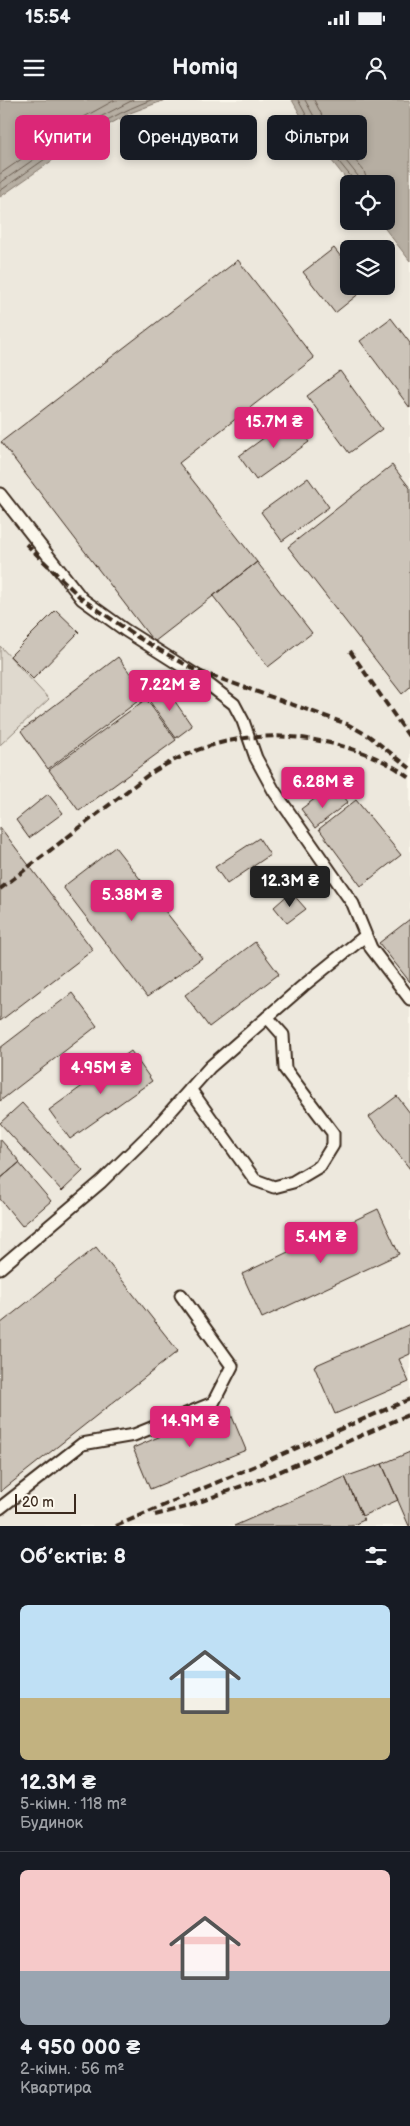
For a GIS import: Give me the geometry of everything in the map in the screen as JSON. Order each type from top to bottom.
[{"type":"lane","points":[[0,494],[82,599],[125,630],[199,677],[234,704],[243,721],[256,758],[274,791],[353,904],[371,948],[410,999]]},
{"type":"lane","points":[[0,1268],[101,1182],[154,1130],[210,1067],[365,936]]},
{"type":"lane","points":[[190,1089],[256,1180],[274,1187],[293,1182],[320,1166],[333,1145],[333,1133],[285,1069],[283,1035],[267,1017]]},
{"type":"lane","points":[[0,1508],[82,1444],[134,1435],[213,1403],[232,1366],[181,1295]]},
{"type":"shaded area","points":[[165,100],[292,100],[301,115],[267,115],[267,160],[331,160],[343,175],[340,175],[340,230],[386,230],[394,240],[340,240],[340,295],[395,295],[395,242],[410,261],[410,1526],[0,1526],[0,197],[53,160],[110,160],[110,124],[120,119],[120,160],[257,160],[257,115],[126,115]]},
{"type":"shaded area","points":[[0,646],[49,699],[0,745]]},
{"type":"water","points":[[0,100],[165,100],[126,115],[120,115],[120,119],[110,124],[110,115],[15,115],[15,160],[53,160],[0,197]]},
{"type":"water","points":[[292,100],[410,100],[410,261],[386,230],[395,230],[395,175],[343,175],[331,160],[367,160],[367,115],[301,115]]},
{"type":"building","points":[[334,248],[340,256],[340,295],[357,295],[335,313],[303,272]]},
{"type":"building","points":[[238,260],[314,358],[179,463],[257,562],[154,642],[1,442]]},
{"type":"building","points":[[391,318],[410,343],[410,408],[360,341]]},
{"type":"building","points":[[340,371],[382,429],[349,453],[307,396]]},
{"type":"building","points":[[291,418],[309,442],[256,480],[239,456]]},
{"type":"building","points":[[392,465],[410,488],[410,687],[402,694],[288,547]]},
{"type":"building","points":[[308,478],[329,507],[282,541],[261,512]]},
{"type":"building","points":[[257,562],[312,633],[268,667],[213,596]]},
{"type":"building","points":[[56,610],[79,632],[33,679],[10,656]]},
{"type":"building","points":[[118,657],[146,695],[48,769],[21,731]]},
{"type":"building","points":[[165,687],[192,726],[176,738],[148,699]]},
{"type":"building","points":[[146,699],[176,740],[79,811],[49,770]]},
{"type":"building","points":[[341,793],[348,802],[315,828],[301,809],[320,795],[323,802]]},
{"type":"building","points":[[48,794],[63,813],[29,838],[16,820]]},
{"type":"building","points":[[356,800],[401,855],[361,886],[319,829]]},
{"type":"building","points":[[0,827],[93,950],[0,1021]]},
{"type":"building","points":[[259,838],[270,855],[227,884],[215,867]]},
{"type":"building","points":[[115,847],[202,958],[147,997],[63,887]]},
{"type":"building","points":[[291,892],[306,909],[287,923],[274,907]]},
{"type":"building","points":[[410,919],[410,982],[379,943]]},
{"type":"building","points":[[255,942],[279,974],[209,1027],[185,995]]},
{"type":"building","points":[[72,993],[97,1026],[0,1101],[0,1048]]},
{"type":"building","points":[[131,1051],[152,1081],[70,1139],[49,1110]]},
{"type":"building","points":[[397,1096],[410,1113],[410,1169],[369,1117]]},
{"type":"building","points":[[22,1103],[83,1171],[62,1191],[0,1123]]},
{"type":"building","points":[[0,1139],[20,1162],[0,1179]]},
{"type":"building","points":[[19,1163],[51,1201],[22,1226],[0,1199],[0,1179]]},
{"type":"building","points":[[378,1209],[399,1254],[262,1318],[242,1274]]},
{"type":"building","points":[[96,1247],[178,1351],[0,1492],[0,1324]]},
{"type":"building","points":[[410,1324],[410,1354],[399,1359],[409,1382],[335,1414],[314,1366]]},
{"type":"building","points":[[228,1407],[246,1450],[150,1489],[133,1448]]},
{"type":"building","points":[[410,1452],[410,1526],[409,1526],[382,1464]]},
{"type":"building","points":[[382,1464],[398,1500],[362,1516],[345,1477]]},
{"type":"building","points":[[345,1477],[364,1520],[351,1526],[234,1526]]},
{"type":"railway","points":[[26,544],[82,599],[139,638],[193,669],[347,724],[369,736],[410,768]]},
{"type":"railway","points":[[350,651],[410,738]]},
{"type":"railway","points":[[0,889],[148,775],[171,762],[216,744],[239,739],[263,737],[312,740],[338,745],[366,754],[384,762],[410,778]]},
{"type":"railway","points":[[116,1526],[410,1399]]},
{"type":"railway","points":[[155,1515],[186,1507],[274,1474],[410,1414]]}]
